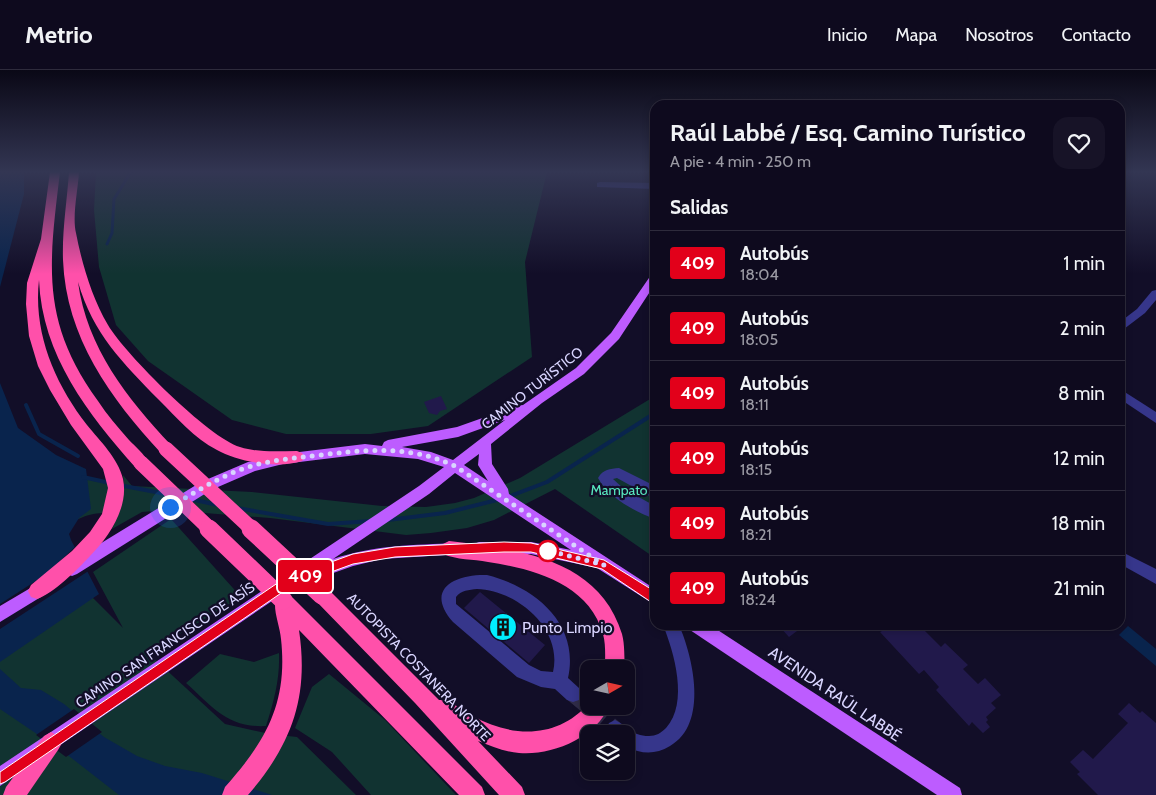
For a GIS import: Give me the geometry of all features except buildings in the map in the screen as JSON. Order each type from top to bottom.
[{"type":"highway","points":[[52,206],[45,274],[46,295],[50,316],[63,353],[85,395],[101,417],[141,463],[284,592],[300,617],[474,795]]},
{"type":"highway","name":"AUTOPISTA COSTANERA NORTE","points":[[72,206],[70,232],[71,286],[84,335],[102,371],[115,390],[166,449],[322,595],[422,696],[514,795]]},
{"type":"highway","points":[[70,232],[83,279],[98,320],[110,340],[129,362],[207,436],[220,444],[232,450],[254,456],[297,457]]},
{"type":"highway","points":[[37,591],[97,537],[110,514],[116,492],[116,480],[105,456],[87,436],[51,380],[40,349],[34,319],[33,283],[48,236]]},
{"type":"highway","points":[[449,549],[530,561],[572,579],[592,595],[608,618],[616,647],[615,660]]},
{"type":"highway","points":[[233,795],[258,766],[271,745],[289,705],[294,666],[284,592]]},
{"type":"highway","points":[[422,696],[482,732],[499,739],[520,744],[545,742],[559,737],[591,715]]},
{"type":"highway","points":[[14,795],[51,743]]},
{"type":"main road","name":"CAMINO TURÍSTICO","points":[[455,466],[538,400],[570,379],[596,357],[627,321],[650,286]]},
{"type":"main road","points":[[0,615],[187,497],[223,478],[253,466],[297,457],[365,449],[458,432],[508,414],[538,400]]},
{"type":"main road","points":[[485,443],[485,465],[493,480],[510,501]]},
{"type":"main road","points":[[365,449],[418,454],[437,458],[455,466],[604,565],[650,592]]},
{"type":"main road","name":"CAMINO SAN FRANCISCO DE ASÍS","points":[[0,777],[183,654],[284,592],[329,554],[424,490],[455,466]]},
{"type":"main road","points":[[284,592],[337,564],[368,555],[395,552],[531,548],[604,565]]},
{"type":"main road","name":"AVENIDA RAÚL LABBÉ","points":[[704,630],[953,795]]},
{"type":"street","points":[[1125,324],[1141,311],[1156,293]]},
{"type":"street","points":[[1125,387],[1156,408]]},
{"type":"street","points":[[1125,396],[1156,418]]},
{"type":"street","points":[[650,490],[620,473],[610,474],[606,478],[607,483],[615,489],[650,510]]},
{"type":"street","points":[[1125,560],[1156,577]]},
{"type":"street","points":[[559,681],[563,667],[563,656],[560,646],[552,627],[535,607],[506,587],[489,582],[465,583],[448,595],[447,602],[452,612],[523,671],[540,679],[559,681],[573,694]]},
{"type":"street","points":[[635,742],[642,745],[658,744],[669,736],[682,716],[686,698],[685,676],[679,646],[672,630]]},
{"type":"green space","points":[[94,206],[539,206],[525,262],[532,357],[428,426],[371,434],[286,434],[232,420],[148,361],[116,325],[99,267]]},
{"type":"green space","name":"Mampato","points":[[650,399],[650,555],[555,489],[494,520],[467,528],[406,535],[270,518],[166,510],[142,512],[112,529],[119,513],[88,515],[75,521],[62,532],[83,588],[123,628],[93,572],[171,519],[241,597],[148,653],[225,724],[270,734],[297,737],[356,795],[0,795],[0,405],[18,438],[75,477],[124,486],[123,475],[132,486],[252,492],[382,506],[426,507],[474,498],[520,478]]},
{"type":"green space","points":[[279,653],[279,672],[276,690],[266,726],[252,726],[231,720],[213,708],[186,683],[220,654],[254,662]]},
{"type":"green space","points":[[329,674],[385,720],[456,795],[371,795],[332,752],[295,728],[312,687]]},
{"type":"water","points":[[0,206],[21,206],[0,287]]},
{"type":"water","points":[[0,383],[18,428],[56,455],[86,469],[91,509],[79,518],[69,534],[99,594],[0,662]]},
{"type":"water","points":[[1128,626],[1156,649],[1156,666],[1119,635]]},
{"type":"water","points":[[0,669],[21,688],[41,690],[64,704],[104,737],[137,756],[165,766],[202,773],[272,795],[119,795],[65,753],[0,709]]},
{"type":"pier","points":[[76,546],[90,570],[0,629],[0,604],[45,575]]},
{"type":"pier","points":[[74,709],[102,732],[66,757],[36,735]]},
{"type":"waterway","points":[[107,244],[112,233],[114,206]]},
{"type":"waterway","points":[[26,405],[39,434],[78,456]]},
{"type":"waterway","points":[[508,497],[547,482],[650,416]]},
{"type":"waterway","points":[[83,477],[110,483]]},
{"type":"waterway","points":[[119,485],[166,494]]},
{"type":"waterway","points":[[190,499],[218,505]]},
{"type":"waterway","points":[[388,520],[445,513],[501,499]]},
{"type":"waterway","points":[[237,508],[328,524],[371,521]]},
{"type":"tunnel","points":[[573,694],[610,725]]},
{"type":"bus line","name":"409","points":[[0,777],[286,583],[353,559],[382,553],[518,546],[560,553],[604,565],[650,595]]},
{"type":"place","name":"Punto Limpio","points":[[503,627]]},
{"type":"route","points":[[170,507],[206,486],[238,471],[268,462],[365,449],[405,452],[443,460],[455,466],[604,565],[546,550],[548,551]]}]
